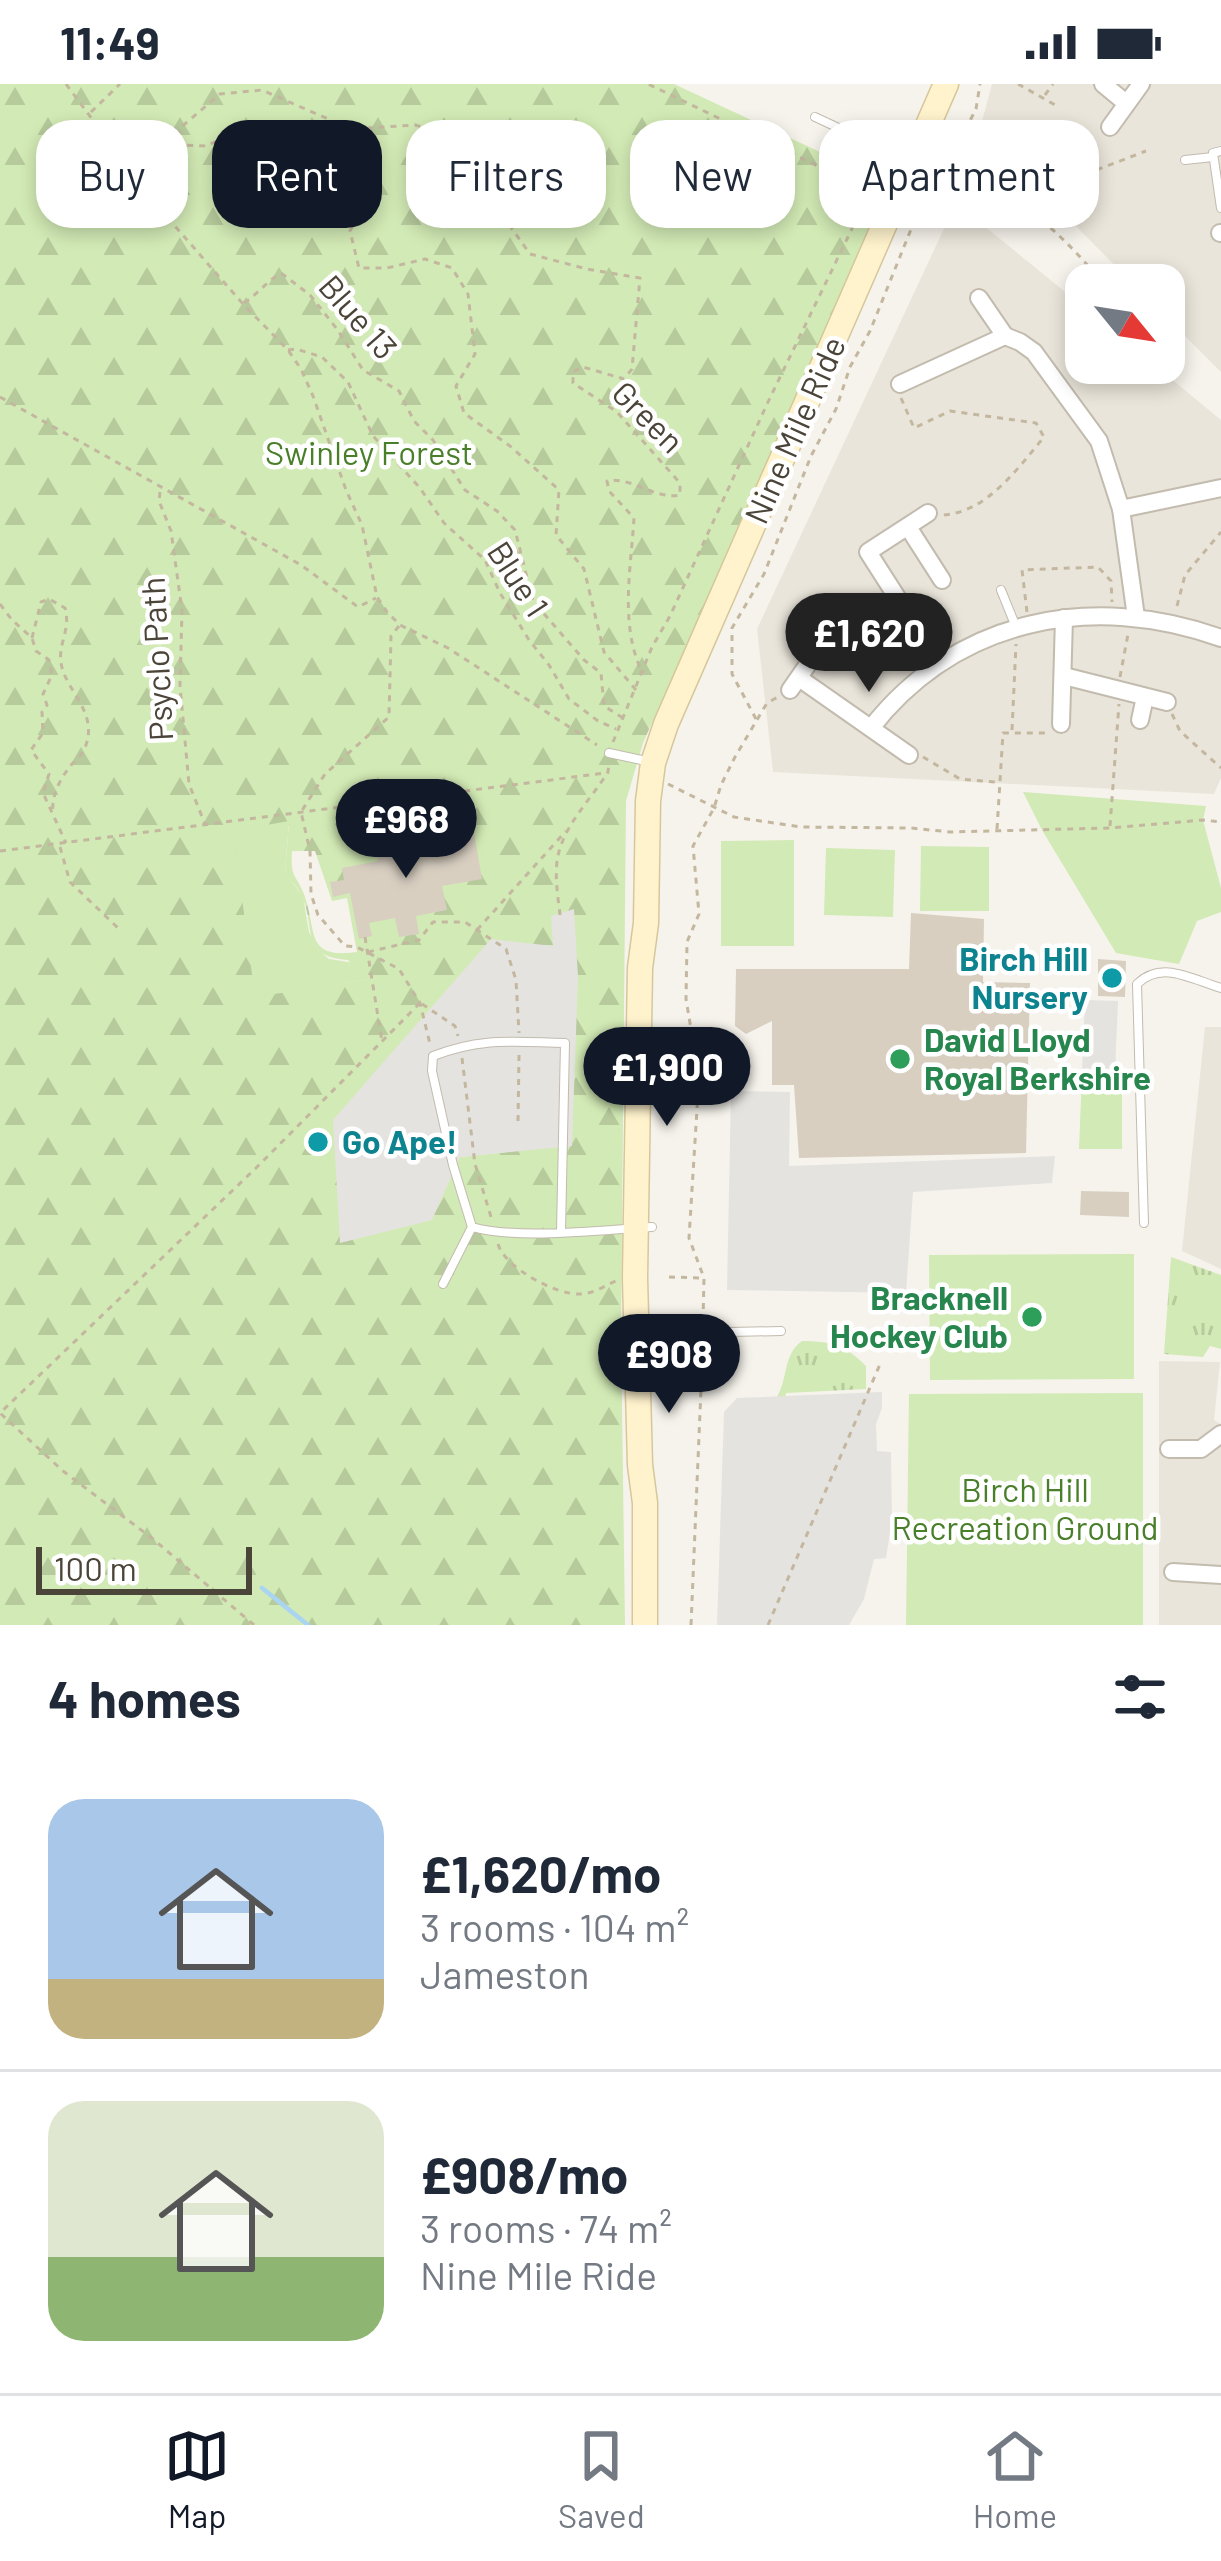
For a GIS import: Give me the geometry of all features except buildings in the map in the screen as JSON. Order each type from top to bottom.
[{"type":"main road","name":"Nine Mile Ride","points":[[930,120],[946,84]]},
{"type":"main road","name":"Nine Mile Ride","points":[[645,1625],[645,1503],[652,1464],[644,1334],[644,1227],[652,770],[666,724],[883,228]]},
{"type":"street","points":[[1103,84],[1126,103]]},
{"type":"street","points":[[1110,127],[1141,84]]},
{"type":"street","points":[[979,298],[1005,336],[1034,352],[1099,441],[1121,508],[1126,616]]},
{"type":"street","points":[[900,384],[915,366],[1005,336]]},
{"type":"street","points":[[1121,508],[1221,488]]},
{"type":"street","points":[[928,513],[868,552],[939,663]]},
{"type":"street","points":[[908,527],[942,580]]},
{"type":"street","points":[[871,728],[939,663],[975,643],[1023,627],[1064,618],[1126,616],[1221,638]]},
{"type":"street","points":[[1060,724],[1064,618]]},
{"type":"street","points":[[822,644],[795,684],[909,755]]},
{"type":"street","points":[[1064,676],[1167,702]]},
{"type":"street","points":[[1140,720],[1144,697]]},
{"type":"street","points":[[1168,1449],[1202,1449],[1221,1434]]},
{"type":"street","points":[[1173,1572],[1221,1575]]},
{"type":"lane","points":[[815,117],[822,120]]},
{"type":"lane","points":[[1185,160],[1217,154],[1221,208]]},
{"type":"lane","points":[[1001,590],[1023,627]]},
{"type":"lane","points":[[609,753],[652,770]]},
{"type":"lane","points":[[1144,1223],[1136,984],[1163,970],[1221,988]]},
{"type":"lane","points":[[442,1283],[472,1227],[453,1165],[432,1071],[433,1056],[482,1041],[565,1043],[561,1231]]},
{"type":"lane","points":[[472,1227],[495,1233],[644,1227]]},
{"type":"lane","points":[[644,1334],[781,1330]]},
{"type":"path","points":[[66,84],[153,201],[288,350],[314,396],[362,524],[377,597],[400,625],[448,648],[609,753]]},
{"type":"path","points":[[89,114],[120,84]]},
{"type":"path","points":[[477,930],[571,825],[608,772],[609,753],[652,647],[862,208],[864,193],[849,181],[649,84]]},
{"type":"path","points":[[971,120],[980,84]]},
{"type":"path","points":[[1018,84],[1057,106]]},
{"type":"path","points":[[1044,97],[1053,84]]},
{"type":"path","name":"Green","points":[[636,691],[604,652],[584,569],[556,535],[559,490],[464,413],[456,386],[475,354],[468,294],[452,268],[425,259],[387,268],[359,268],[350,231],[362,209],[358,195],[309,192],[287,143],[259,134],[231,134],[206,146],[178,146],[178,129],[220,94],[262,90],[351,129],[416,125],[499,148],[516,189],[510,226],[530,254],[640,278],[632,369],[624,379],[583,367],[573,372],[572,383],[617,412],[680,483],[680,495],[670,497],[616,478],[607,481],[609,491],[634,518],[628,605],[632,651],[643,674]]},
{"type":"path","points":[[1099,168],[1146,151]]},
{"type":"path","points":[[757,720],[731,674],[733,628],[764,574],[912,228]]},
{"type":"path","points":[[1053,228],[1085,264]]},
{"type":"path","name":"Blue 13","points":[[243,304],[281,273],[310,295],[363,370],[399,392],[414,421],[434,440],[465,490],[497,511],[514,530],[533,601],[601,673],[604,706],[623,718]]},
{"type":"path","name":"Blue 1","points":[[288,350],[322,356],[348,382],[374,436],[444,523],[484,560],[568,699],[618,729]]},
{"type":"path","points":[[900,384],[898,393],[914,428],[950,411],[1036,423],[1044,436],[1004,485],[982,500],[949,516],[928,513]]},
{"type":"path","points":[[0,398],[301,565],[358,607],[377,597]]},
{"type":"path","name":"Psyclo Path","points":[[160,488],[182,610],[180,686],[189,784],[206,825]]},
{"type":"path","points":[[1172,623],[1185,575],[1221,532]]},
{"type":"path","points":[[1012,732],[1023,627],[1022,570],[1098,567],[1111,581],[1126,616],[1110,828]]},
{"type":"path","points":[[53,815],[51,799],[84,750],[86,715],[61,663],[69,623],[64,608],[49,598],[41,602],[32,638],[36,651],[49,660],[52,675],[43,694],[47,705],[42,712],[43,733],[31,750],[49,774],[43,793],[63,845],[70,882],[118,928]]},
{"type":"path","points":[[0,604],[32,638]]},
{"type":"path","points":[[400,625],[391,636],[388,717],[326,774],[301,812],[318,915],[344,946],[357,947],[399,969],[420,1003],[433,1056]]},
{"type":"path","points":[[703,1319],[704,1278],[688,1238],[699,1077],[686,1000],[687,941],[699,914],[693,846],[721,784],[767,703],[795,684]]},
{"type":"path","points":[[1167,702],[1180,731],[1221,768]]},
{"type":"path","points":[[997,831],[1003,733],[1058,733],[1060,724]]},
{"type":"path","points":[[909,755],[928,758],[960,779],[1000,782]]},
{"type":"path","points":[[652,770],[734,818],[801,827],[950,832],[1221,822]]},
{"type":"path","points":[[0,851],[608,772]]},
{"type":"path","points":[[560,915],[558,856],[571,825]]},
{"type":"path","points":[[366,952],[419,940],[433,922],[465,922],[506,949],[518,998],[518,1121]]},
{"type":"path","points":[[365,937],[382,1041]]},
{"type":"path","points":[[420,1003],[455,1026],[458,1039]]},
{"type":"path","points":[[254,1625],[63,1471],[0,1413],[420,1003]]},
{"type":"path","points":[[462,1058],[475,1164],[493,1225]]},
{"type":"path","points":[[498,1244],[500,1254],[524,1275],[576,1295],[625,1277]]},
{"type":"path","points":[[669,1277],[704,1278]]},
{"type":"path","points":[[691,1625],[703,1346]]},
{"type":"path","points":[[768,1625],[881,1361]]},
{"type":"shaded area","points":[[992,84],[1221,84],[1221,372],[1185,336],[1185,264],[1113,264],[1078,228],[1099,228],[1099,120],[982,120]]},
{"type":"shaded area","points":[[944,228],[987,228],[1065,292],[1065,384],[1177,384],[1221,420],[1221,778],[1214,794],[773,772],[757,629]]},
{"type":"shaded area","points":[[574,909],[578,977],[572,1146],[460,1157],[432,1220],[340,1243],[333,1120],[491,939],[553,946],[551,916]]},
{"type":"shaded area","points":[[1085,1000],[1118,1001],[1115,1073],[1082,1073]]},
{"type":"shaded area","points":[[1205,1027],[1221,1027],[1221,1269],[1182,1251]]},
{"type":"shaded area","points":[[731,1091],[790,1092],[789,1166],[1055,1156],[1052,1183],[913,1192],[906,1293],[727,1290]]},
{"type":"shaded area","points":[[1159,1361],[1220,1362],[1214,1420],[1221,1424],[1221,1625],[1159,1625]]},
{"type":"shaded area","points":[[882,1392],[877,1451],[891,1452],[892,1519],[886,1558],[874,1559],[864,1599],[849,1625],[717,1625],[724,1412],[737,1398]]},
{"type":"green space","name":"Swinley Forest","points":[[0,84],[674,84],[751,120],[630,120],[630,228],[795,228],[795,140],[819,151],[819,228],[872,228],[643,743],[626,801],[621,1331],[625,1625],[0,1625]],"holes":[[[289,822],[285,873],[302,897],[315,947],[348,960],[366,980],[255,996]],[[292,851],[315,851],[332,901],[347,898],[357,952],[329,952],[316,941],[293,872]],[[554,946],[572,1145],[460,1157]]]},
{"type":"green space","points":[[1023,792],[1206,806],[1203,820],[1221,888],[1221,912],[1197,921],[1179,964],[1116,953]]},
{"type":"green space","points":[[289,821],[285,872],[303,897],[317,949],[329,959],[361,964],[366,980],[255,997],[233,831]]},
{"type":"green space","points":[[794,840],[794,946],[721,946],[721,841]]},
{"type":"green space","points":[[921,846],[989,847],[989,911],[920,911]]},
{"type":"green space","points":[[826,848],[895,850],[893,917],[824,915]]},
{"type":"green space","points":[[1082,1073],[1122,1077],[1122,1149],[1079,1149]]},
{"type":"green space","name":"Bracknell Hockey Club","points":[[1134,1254],[1134,1379],[930,1380],[929,1255]]},
{"type":"green space","points":[[1171,1257],[1221,1275],[1221,1349],[1210,1346],[1203,1357],[1164,1354]]},
{"type":"green space","points":[[802,1341],[829,1343],[851,1353],[866,1366],[866,1389],[786,1393],[784,1405],[775,1401],[791,1353]]},
{"type":"green space","name":"Birch Hill Recreation Ground","points":[[1143,1393],[1143,1625],[906,1625],[909,1394]]},
{"type":"waterway","points":[[262,1588],[308,1625]]},
{"type":"place","name":"Birch Hill Nursery","points":[[1112,978]]},
{"type":"place","name":"David Lloyd Royal Berkshire","points":[[900,1059]]},
{"type":"place","name":"Go Ape!","points":[[318,1142]]},
{"type":"place","name":"Bracknell Hockey Club","points":[[1032,1317]]}]
